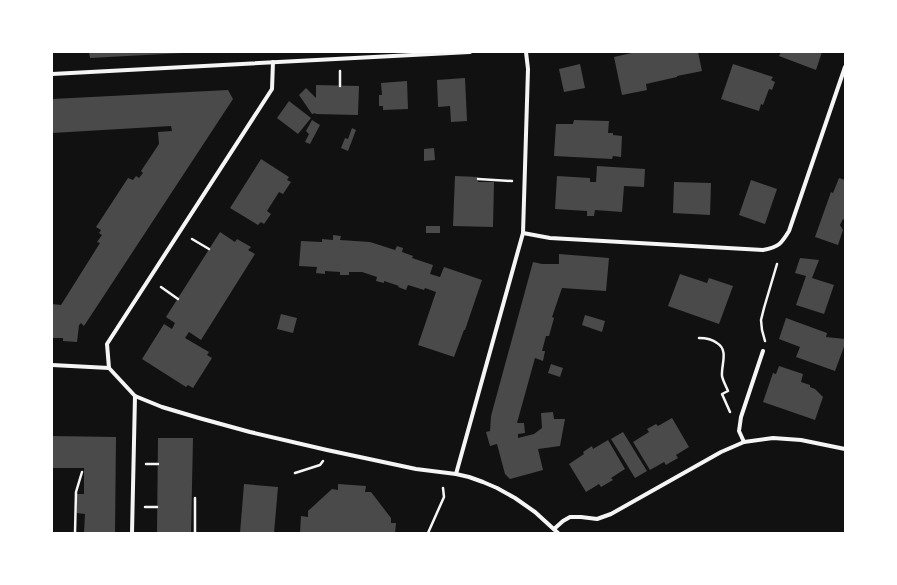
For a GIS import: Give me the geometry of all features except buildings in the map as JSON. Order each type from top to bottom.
[{"type":"street","points":[[52,74],[470,52]]},
{"type":"street","points":[[456,474],[523,233],[528,69],[526,52]]},
{"type":"street","points":[[273,62],[272,89],[106,344],[109,368],[135,396],[162,407],[250,432],[416,469],[469,477],[503,491],[515,498],[535,512],[556,531],[563,521],[570,518],[581,517],[597,519],[612,514],[722,452],[744,442],[773,438],[801,440],[845,449]]},
{"type":"street","points":[[523,233],[550,238],[763,250],[773,248],[782,242],[789,231],[845,67]]},
{"type":"street","points":[[744,442],[739,431],[741,417],[763,351]]},
{"type":"street","points":[[52,365],[109,368]]},
{"type":"street","points":[[132,533],[135,396]]},
{"type":"path","points":[[340,71],[340,86]]},
{"type":"path","points":[[478,180],[512,181]]},
{"type":"path","points":[[192,238],[209,249]]},
{"type":"path","points":[[763,351],[765,341],[761,320],[777,264]]},
{"type":"path","points":[[161,288],[178,298]]},
{"type":"path","points":[[699,338],[714,340],[720,344],[723,349],[722,376],[728,391],[722,394],[732,416],[740,423]]},
{"type":"path","points":[[295,473],[320,465],[323,461]]},
{"type":"path","points":[[146,464],[158,464]]},
{"type":"path","points":[[75,533],[76,492],[82,472]]},
{"type":"path","points":[[428,533],[444,497],[443,488]]},
{"type":"path","points":[[195,498],[195,533]]},
{"type":"path","points":[[145,507],[157,507]]}]
